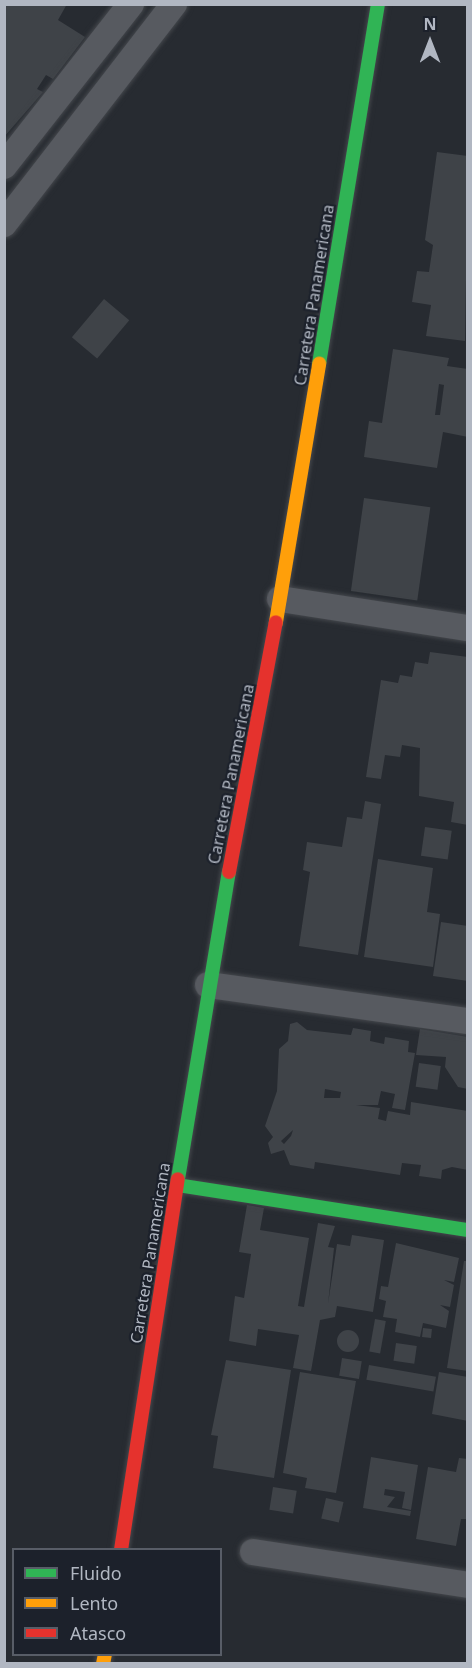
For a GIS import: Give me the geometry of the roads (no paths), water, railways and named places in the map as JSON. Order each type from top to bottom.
[{"type":"main road","name":"Carretera Panamericana","points":[[121,1548],[208,985],[280,599],[378,4]]},
{"type":"main road","points":[[177,1185],[468,1230]]},
{"type":"street","points":[[4,166],[131,4]]},
{"type":"street","points":[[4,224],[174,4]]},
{"type":"street","points":[[280,599],[468,628]]},
{"type":"street","points":[[208,985],[468,1021]]},
{"type":"street","points":[[253,1552],[468,1585]]}]
